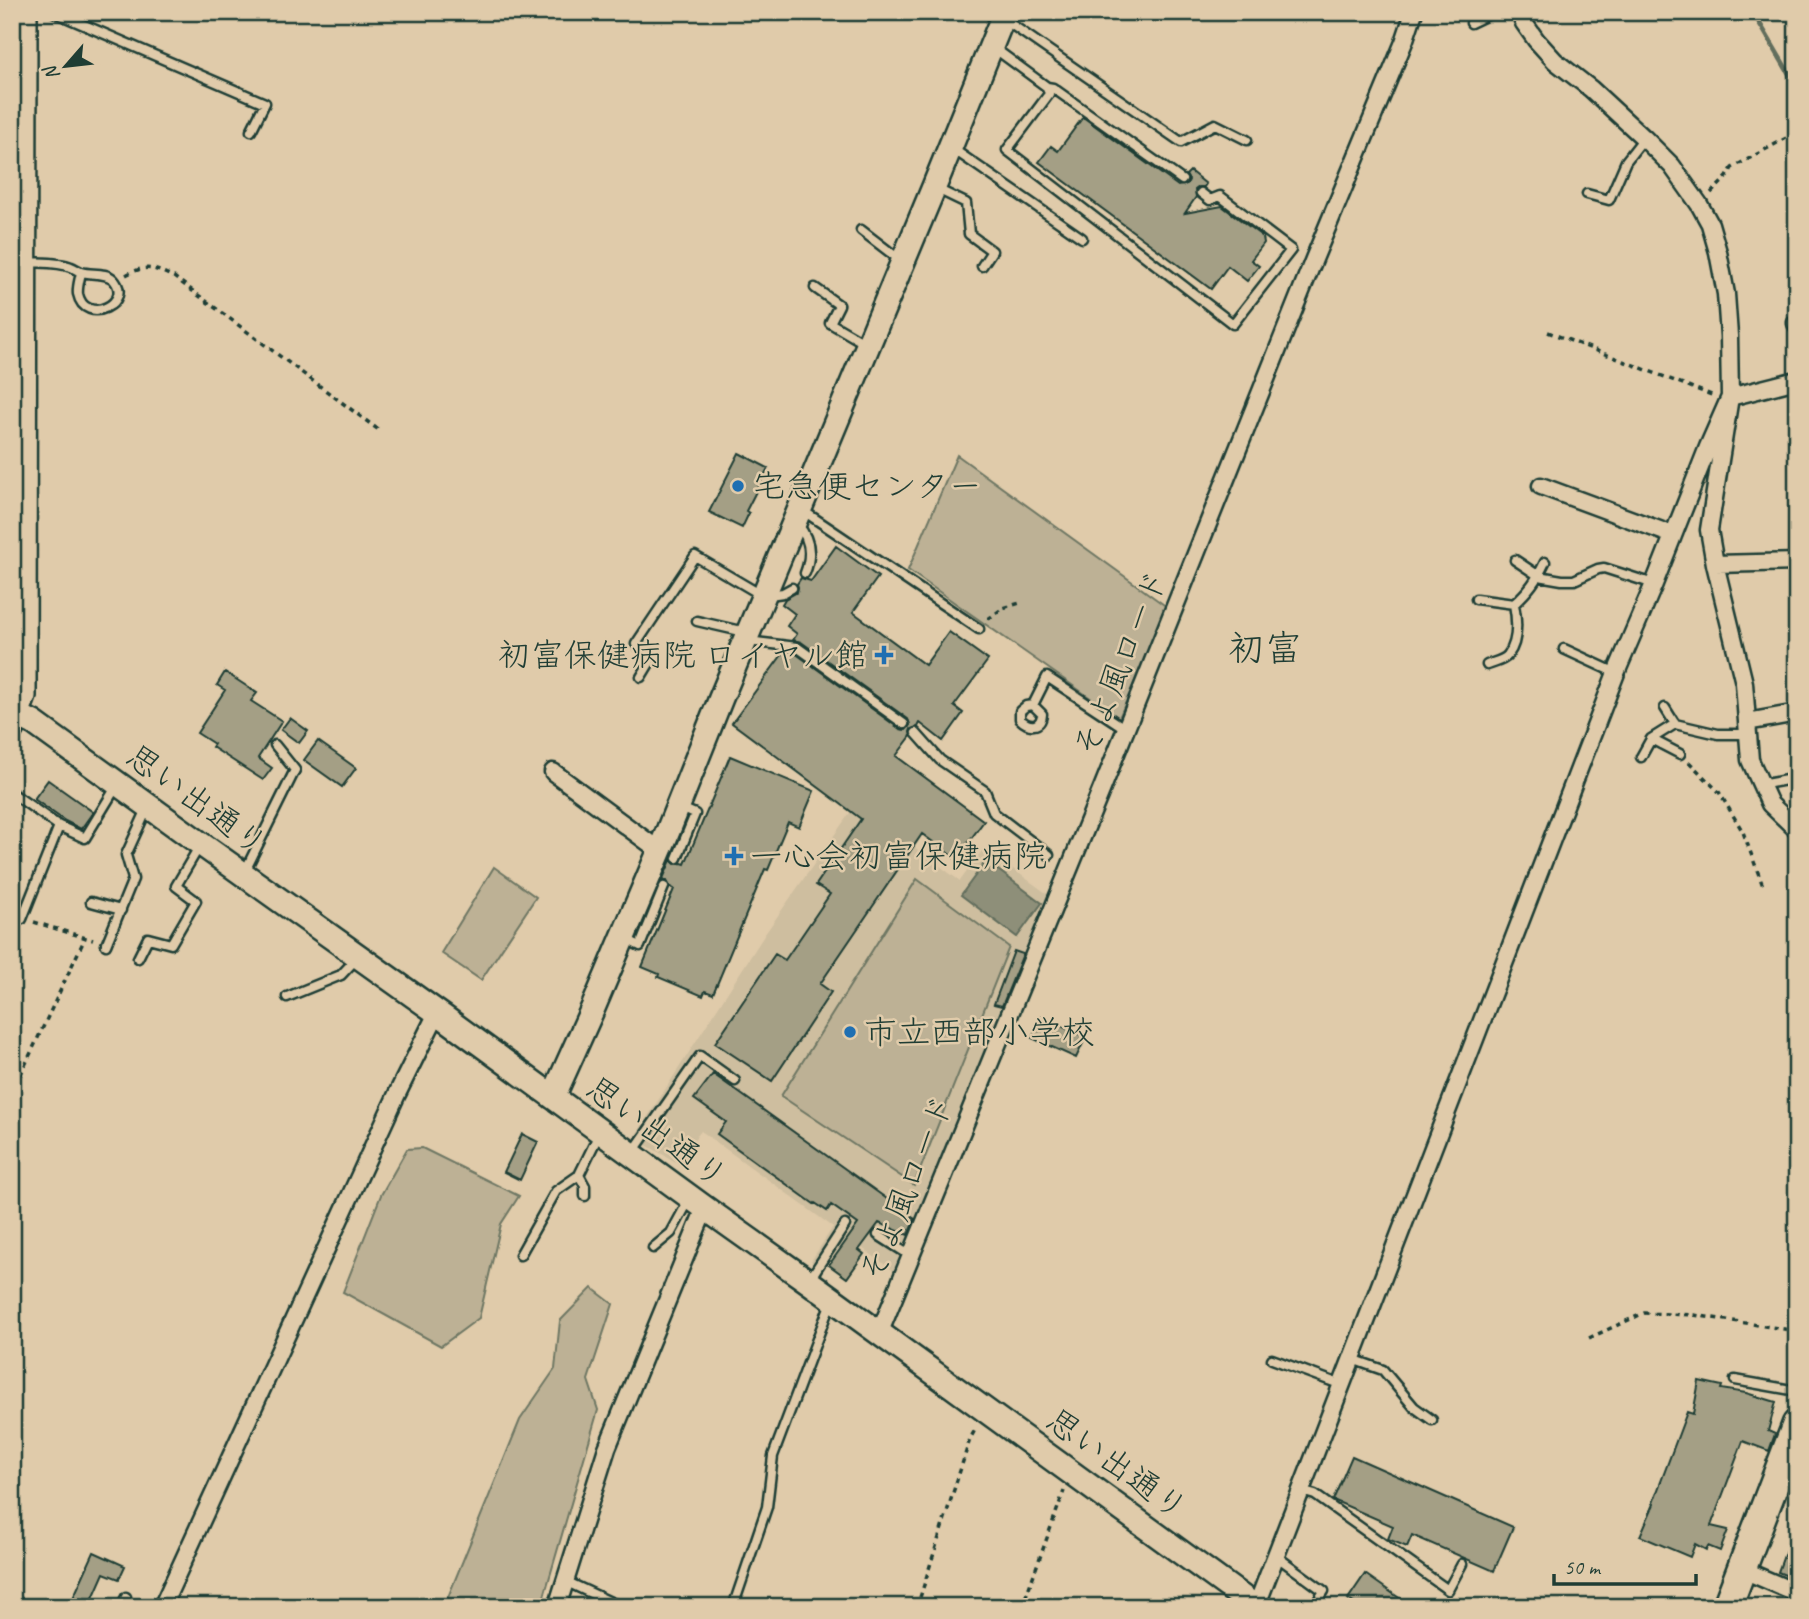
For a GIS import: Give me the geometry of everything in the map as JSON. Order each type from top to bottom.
[{"type":"highway","points":[[1727,1607],[1797,1424]]},
{"type":"street","points":[[14,718],[24,696],[18,515],[25,262],[25,12]]},
{"type":"street","name":"そよ風ロード","points":[[879,1334],[992,1045],[1126,729],[1414,12]]},
{"type":"street","points":[[1520,12],[1536,40],[1555,61],[1591,89],[1672,166],[1710,224],[1726,294],[1730,397],[1709,530],[1744,683],[1750,761],[1770,804],[1797,830]]},
{"type":"street","points":[[553,1097],[623,938],[668,854],[678,806],[1004,15]]},
{"type":"street","points":[[1730,397],[1797,380]]},
{"type":"street","points":[[1256,1607],[1616,673],[1730,397]]},
{"type":"street","points":[[1541,486],[1674,535]]},
{"type":"street","points":[[1715,565],[1797,562]]},
{"type":"street","points":[[1748,728],[1797,713]]},
{"type":"street","name":"思い出通り","points":[[14,718],[34,723],[1256,1607]]},
{"type":"street","points":[[553,772],[668,854]]},
{"type":"street","points":[[162,1607],[397,1094],[437,1013]]},
{"type":"street","points":[[557,1607],[607,1448],[698,1203]]},
{"type":"street","points":[[1741,1569],[1797,1593]]},
{"type":"lane","points":[[54,12],[265,103],[251,131]]},
{"type":"lane","points":[[1471,23],[1494,12]]},
{"type":"lane","points":[[1004,15],[1181,142],[1215,124],[1247,140]]},
{"type":"lane","points":[[991,46],[1046,87],[1049,93],[1007,150],[1233,324],[1291,250],[1220,196],[1210,200],[1201,193]]},
{"type":"lane","points":[[1046,87],[1053,88],[1182,180]]},
{"type":"lane","points":[[1587,194],[1609,200],[1626,161],[1644,138]]},
{"type":"lane","points":[[950,147],[1082,238]]},
{"type":"lane","points":[[934,187],[966,203],[970,234],[992,251],[982,266]]},
{"type":"lane","points":[[861,230],[902,262]]},
{"type":"lane","points":[[25,262],[70,266],[81,272],[109,276],[118,290],[117,299],[111,306],[91,310],[83,304],[78,295],[81,272]]},
{"type":"lane","points":[[815,288],[839,305],[830,323],[868,346]]},
{"type":"lane","points":[[797,515],[809,545],[805,573]]},
{"type":"lane","points":[[797,515],[979,629]]},
{"type":"lane","points":[[641,677],[653,657],[636,644],[695,556],[763,596],[783,593],[792,588]]},
{"type":"lane","points":[[1515,560],[1547,579],[1574,580],[1604,568],[1654,584]]},
{"type":"lane","points":[[1514,604],[1530,589],[1545,562]]},
{"type":"lane","points":[[1476,599],[1514,604]]},
{"type":"lane","points":[[1487,665],[1508,654],[1514,643],[1517,630],[1514,604]]},
{"type":"lane","points":[[697,621],[746,637],[797,647],[904,724]]},
{"type":"lane","points":[[1564,649],[1616,673]]},
{"type":"lane","points":[[1033,705],[1046,677],[1126,729]]},
{"type":"lane","points":[[1665,708],[1675,724],[1718,734],[1748,728]]},
{"type":"lane","points":[[1641,757],[1651,739],[1675,724]]},
{"type":"lane","points":[[916,733],[940,760],[985,791],[994,813],[1049,855]]},
{"type":"lane","points":[[1651,739],[1680,754]]},
{"type":"lane","points":[[243,874],[295,770],[275,745]]},
{"type":"lane","points":[[1760,785],[1797,778]]},
{"type":"lane","points":[[12,793],[59,826],[85,838],[117,784]]},
{"type":"lane","points":[[107,944],[134,879],[126,855],[148,807]]},
{"type":"lane","points":[[22,919],[59,826]]},
{"type":"lane","points":[[138,958],[148,938],[171,944],[196,901],[176,886],[201,844]]},
{"type":"lane","points":[[623,938],[640,946],[664,887]]},
{"type":"lane","points":[[91,902],[121,910]]},
{"type":"lane","points":[[287,997],[341,975],[358,956]]},
{"type":"lane","points":[[632,1154],[700,1056],[735,1081]]},
{"type":"lane","points":[[520,1255],[556,1191],[579,1175],[600,1132]]},
{"type":"lane","points":[[579,1175],[585,1186],[585,1196]]},
{"type":"lane","points":[[653,1248],[671,1233],[698,1203]]},
{"type":"lane","points":[[809,1282],[845,1225]]},
{"type":"lane","points":[[878,1235],[911,1256]]},
{"type":"lane","points":[[733,1607],[767,1507],[773,1456],[832,1299]]},
{"type":"lane","points":[[1272,1359],[1342,1385]]},
{"type":"lane","points":[[1352,1359],[1383,1370],[1414,1407],[1432,1420]]},
{"type":"lane","points":[[1735,1380],[1797,1391]]},
{"type":"lane","points":[[1301,1491],[1315,1495],[1448,1590],[1462,1564]]},
{"type":"lane","points":[[1276,1556],[1324,1591],[1314,1607]]},
{"type":"lane","points":[[565,1581],[621,1607]]},
{"type":"lane","points":[[121,1607],[126,1597]]},
{"type":"path","points":[[1699,204],[1722,183],[1732,168],[1797,132]]},
{"type":"path","points":[[114,281],[138,269],[152,267],[174,277],[380,431]]},
{"type":"path","points":[[1548,332],[1720,398],[1730,397]]},
{"type":"path","points":[[979,629],[996,612],[1020,603]]},
{"type":"path","points":[[1680,754],[1719,792],[1743,832],[1763,887]]},
{"type":"path","points":[[22,919],[107,944]]},
{"type":"path","points":[[12,1093],[85,938]]},
{"type":"path","points":[[1589,1338],[1644,1313],[1694,1315],[1797,1331]]},
{"type":"path","points":[[917,1607],[970,1439],[984,1410]]},
{"type":"path","points":[[1022,1607],[1071,1472]]},
{"type":"shaded area","points":[[957,455],[1167,607],[1119,718],[908,570]]},
{"type":"shaded area","name":"市立西部小学校","points":[[856,804],[960,881],[984,848],[1053,898],[898,1274],[847,1237],[824,1268],[811,1261],[833,1227],[701,1131],[676,1162],[634,1138],[765,934]]},
{"type":"shaded area","points":[[986,861],[1042,903],[1017,937],[961,895]]},
{"type":"shaded area","points":[[494,867],[536,897],[481,980],[441,953]]},
{"type":"shaded area","points":[[917,879],[1009,947],[914,1185],[781,1096]]},
{"type":"shaded area","points":[[422,1148],[519,1196],[501,1224],[479,1318],[441,1346],[343,1292],[381,1195],[407,1149]]},
{"type":"shaded area","points":[[592,1288],[613,1304],[588,1380],[598,1410],[541,1607],[444,1607],[520,1420],[555,1369],[560,1321]]},
{"type":"building","points":[[1083,117],[1178,186],[1187,184],[1189,180],[1186,175],[1190,171],[1206,184],[1195,190],[1196,197],[1185,213],[1222,206],[1263,237],[1264,243],[1251,260],[1259,266],[1247,281],[1228,266],[1211,289],[1039,162],[1051,146],[1058,151]]},
{"type":"building","points":[[739,453],[768,468],[746,511],[749,513],[742,528],[709,512]]},
{"type":"building","points":[[836,546],[878,577],[853,612],[925,665],[949,632],[988,660],[954,706],[963,713],[943,741],[920,723],[918,727],[911,729],[911,736],[896,756],[984,821],[956,859],[922,834],[820,984],[831,992],[772,1081],[715,1043],[775,954],[785,960],[830,894],[816,885],[861,819],[732,723],[784,652],[795,653],[900,729],[906,730],[910,725],[908,719],[801,642],[793,640],[797,634],[787,626],[795,614],[782,604],[785,599],[797,592],[797,584],[801,578],[811,581]]},
{"type":"building","points":[[225,672],[257,693],[251,701],[282,721],[258,758],[272,768],[263,780],[212,747],[214,744],[197,733],[225,690],[217,685]]},
{"type":"building","points":[[290,718],[308,731],[299,743],[281,730]]},
{"type":"building","points":[[318,741],[356,768],[342,787],[304,760]]},
{"type":"building","points":[[730,756],[814,791],[799,827],[788,822],[768,870],[765,869],[713,994],[705,991],[703,996],[658,977],[659,974],[642,967],[674,889],[667,881],[662,881],[671,860],[675,864],[685,864]]},
{"type":"building","points":[[48,780],[93,812],[81,829],[34,799]]},
{"type":"building","points":[[1014,951],[1023,954],[1002,1006],[994,1004]]},
{"type":"building","points":[[1041,1017],[1086,1037],[1076,1058],[1032,1038]]},
{"type":"building","points":[[713,1074],[915,1219],[908,1235],[879,1223],[859,1250],[864,1254],[847,1278],[829,1265],[858,1224],[831,1205],[827,1211],[814,1204],[717,1134],[726,1122],[694,1099]]},
{"type":"building","points":[[522,1134],[538,1142],[520,1180],[504,1172]]},
{"type":"building","points":[[1699,1381],[1776,1402],[1768,1431],[1775,1434],[1769,1451],[1743,1441],[1711,1526],[1728,1530],[1720,1551],[1708,1546],[1706,1550],[1695,1544],[1690,1557],[1640,1536],[1687,1412],[1693,1414]]},
{"type":"building","points":[[1352,1456],[1513,1527],[1494,1571],[1412,1535],[1407,1547],[1388,1539],[1393,1526],[1333,1500]]},
{"type":"building","points":[[1795,1525],[1797,1526],[1797,1580],[1778,1572]]},
{"type":"building","points":[[94,1552],[125,1566],[119,1579],[104,1573],[89,1607],[69,1607]]},
{"type":"building","points":[[1365,1574],[1412,1607],[1359,1607],[1348,1599]]},
{"type":"waterway","points":[[1753,12],[1797,87]]},
{"type":"place","name":"宅急便センター","points":[[738,486]]},
{"type":"place","name":"初富保健病院 ロイヤル館","points":[[884,655]]},
{"type":"place","name":"一心会初富保健病院","points":[[734,856]]},
{"type":"place","name":"市立西部小学校","points":[[850,1032]]},
{"type":"district","name":"初富","points":[[1265,648]]}]
